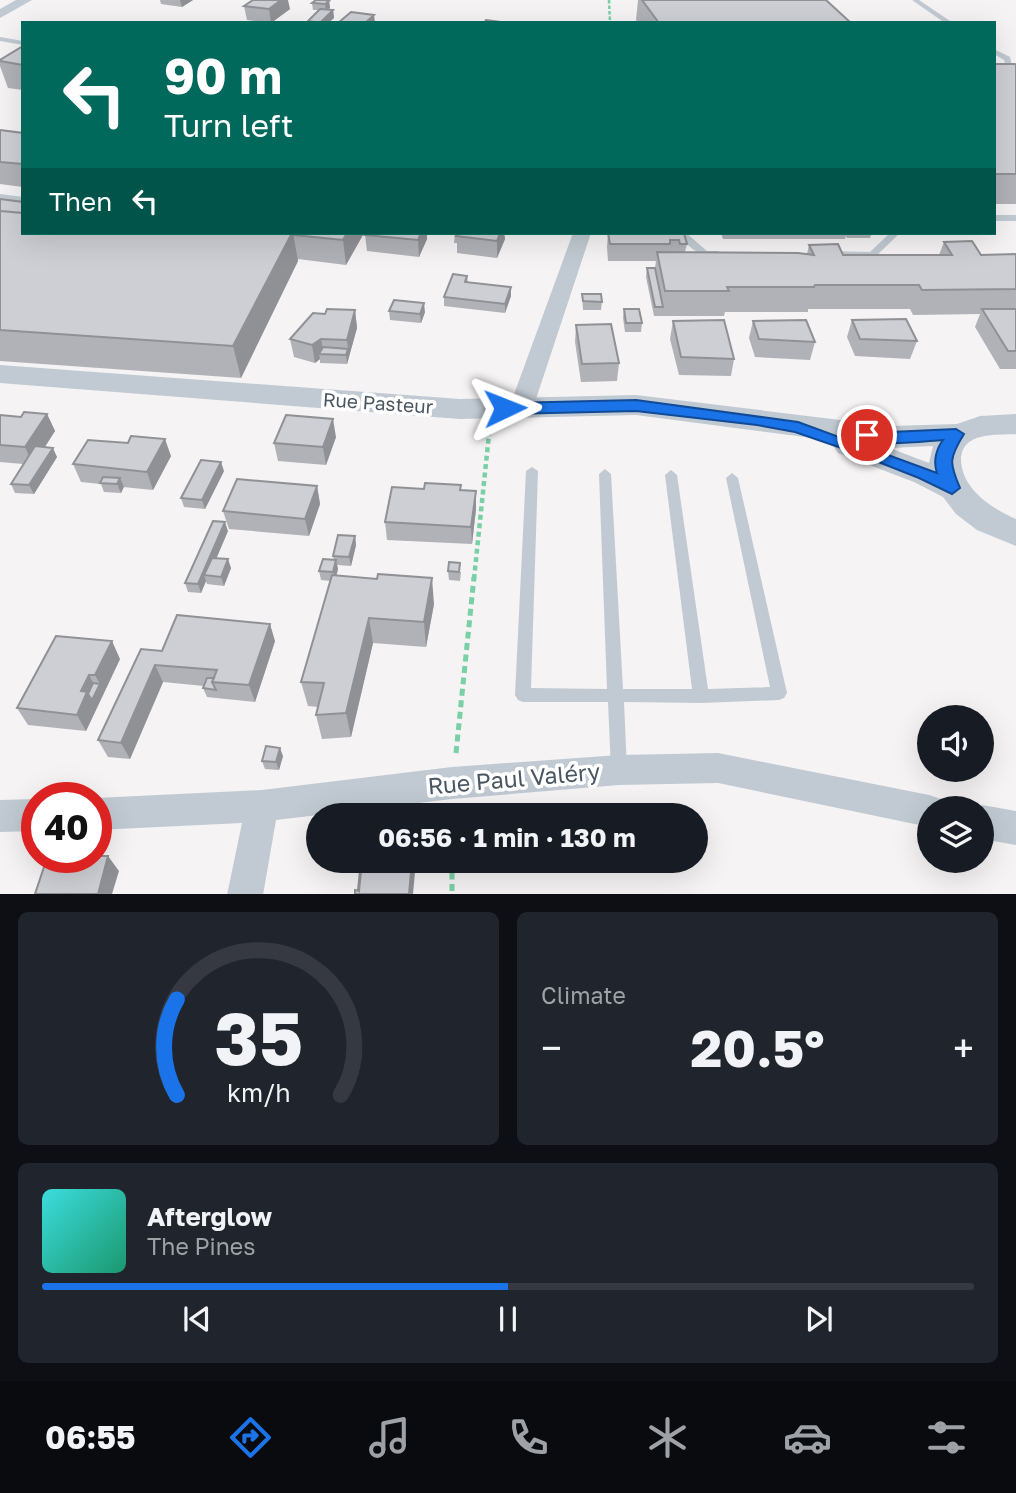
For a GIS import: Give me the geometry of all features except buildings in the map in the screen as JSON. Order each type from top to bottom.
[{"type":"street","points":[[0,14],[26,0]]},
{"type":"street","points":[[521,408],[581,235]]},
{"type":"street","name":"Rue Pasteur","points":[[0,374],[460,409],[636,405],[737,416],[798,427],[890,438],[956,434],[972,426],[994,422],[1016,424]]},
{"type":"street","name":"Rue Pasteur","points":[[798,427],[902,464],[952,488],[977,512],[1015,534]]},
{"type":"street","points":[[952,488],[943,467],[945,449],[956,434]]},
{"type":"street","name":"Rue Paul Valéry","points":[[112,813],[262,806],[452,783],[619,771],[719,768],[917,809]]},
{"type":"street","points":[[245,894],[262,806]]},
{"type":"street","points":[[0,816],[21,815]]},
{"type":"street","points":[[994,824],[1016,828]]},
{"type":"lane","points":[[915,0],[947,21]]},
{"type":"lane","points":[[0,39],[21,43]]},
{"type":"lane","points":[[996,52],[1007,59],[1009,69]]},
{"type":"lane","points":[[0,197],[21,200]]},
{"type":"lane","points":[[996,218],[1016,218]]},
{"type":"lane","points":[[683,235],[705,254],[733,254]]},
{"type":"lane","points":[[817,254],[873,254],[893,235]]},
{"type":"lane","points":[[532,471],[523,695],[615,693],[701,696],[779,693],[732,478]]},
{"type":"lane","points":[[605,474],[619,771]]},
{"type":"lane","points":[[671,475],[701,696]]},
{"type":"path","points":[[609,0],[610,21]]},
{"type":"path","points":[[452,783],[491,409]]},
{"type":"path","points":[[452,873],[452,894]]},
{"type":"route","points":[[505,408],[636,405],[737,416],[798,427],[925,474],[952,488],[943,467],[945,449],[956,434],[890,438],[867,435]]}]
